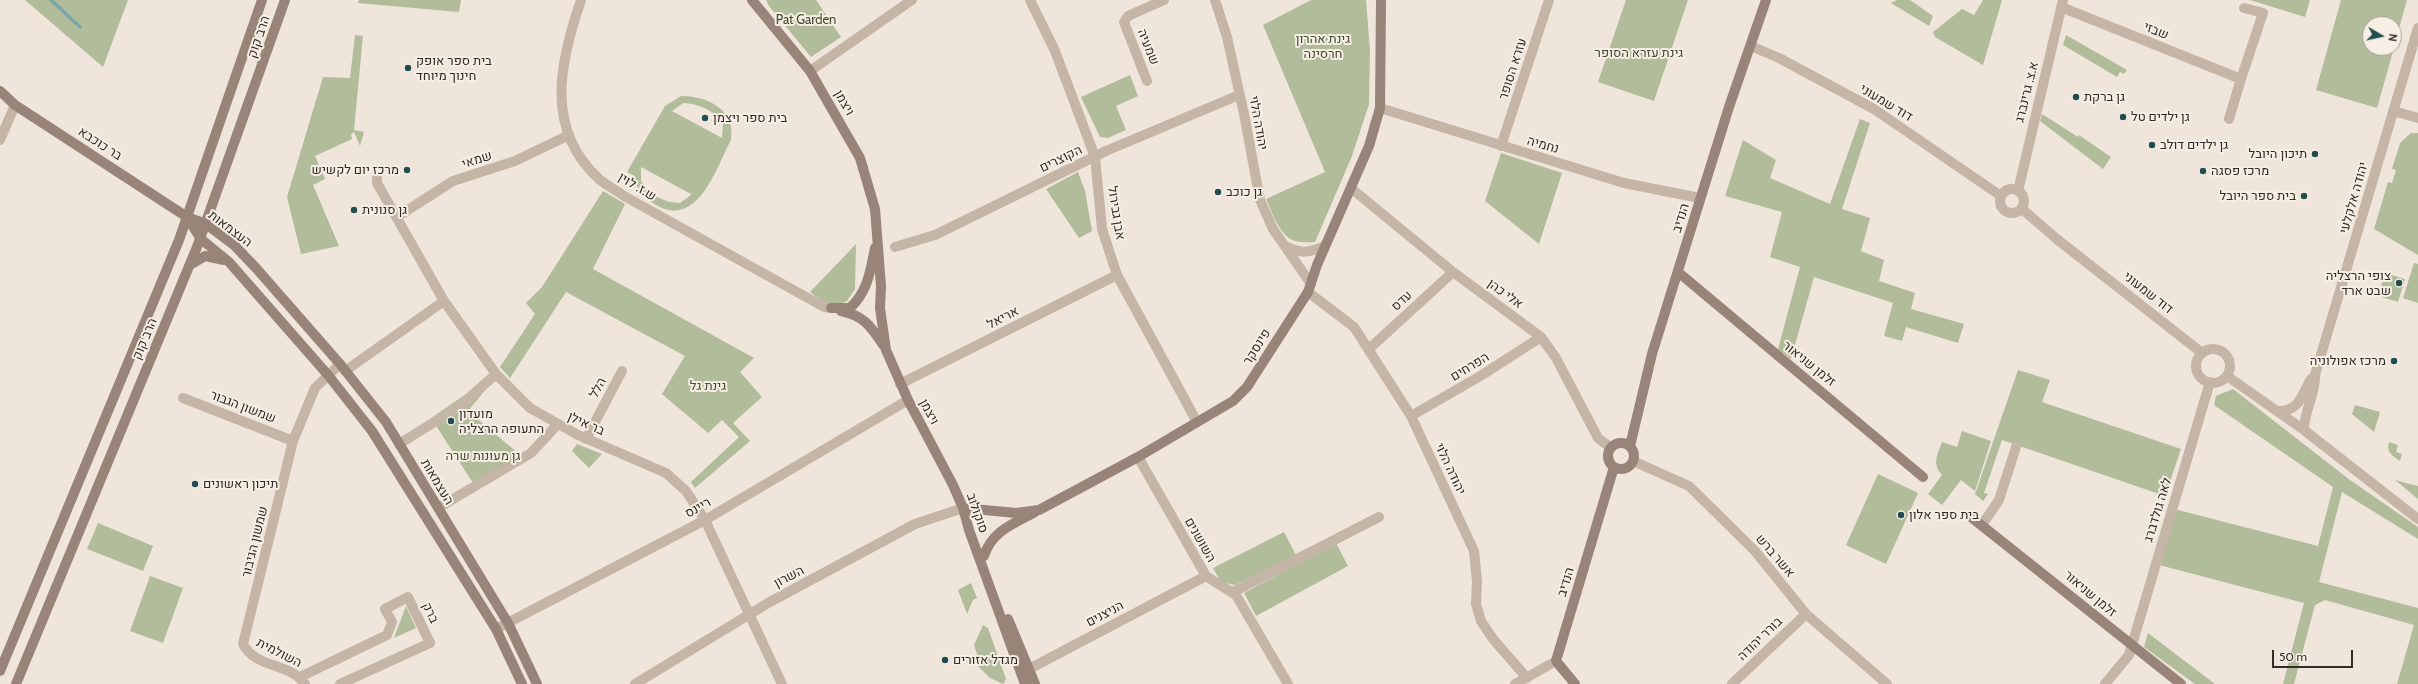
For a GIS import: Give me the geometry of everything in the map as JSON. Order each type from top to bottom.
[{"type":"street","name":"הרב קוק","points":[[0,669],[158,292],[188,216],[262,0]]},
{"type":"street","name":"הרב קוק","points":[[16,684],[201,239],[285,0]]},
{"type":"street","name":"ש.ז. לוין","points":[[581,0],[565,49],[561,77],[561,106],[569,135],[583,159],[599,179],[624,196],[824,307],[831,308]]},
{"type":"street","name":"ויצמן","points":[[752,0],[810,71],[860,158],[875,209],[881,286],[880,308],[886,350]]},
{"type":"street","points":[[810,71],[912,0]]},
{"type":"street","name":"אבן גבירול","points":[[1030,0],[1055,51],[1095,157],[1102,229],[1117,275],[1197,422]]},
{"type":"street","name":"שמעיה","points":[[1148,81],[1124,22],[1128,16],[1164,0]]},
{"type":"street","name":"יהודה הלוי","points":[[1216,0],[1239,95],[1260,200],[1274,229],[1310,288],[1354,328],[1411,416],[1474,551],[1477,581],[1476,604],[1481,621],[1493,639],[1527,678]]},
{"type":"street","name":"פינסקר","points":[[1376,0],[1380,21]]},
{"type":"street","name":"פינסקר","points":[[966,508],[1016,513],[1039,510],[1138,458],[1233,401],[1247,387],[1310,288],[1325,246],[1352,189],[1369,146],[1380,108],[1381,0]]},
{"type":"street","name":"עזרא הסופר","points":[[1501,146],[1549,0]]},
{"type":"street","name":"הנדיב","points":[[1630,446],[1652,354],[1700,198],[1766,0]]},
{"type":"street","name":"שבזי","points":[[2062,3],[2241,79]]},
{"type":"street","name":"א.צ. גרינברג","points":[[2018,191],[2062,3]]},
{"type":"street","points":[[2229,119],[2263,13],[2244,8]]},
{"type":"street","name":"יהודה אלקלעי","points":[[2279,411],[2287,411],[2296,405],[2315,375],[2418,28]]},
{"type":"street","name":"דוד שמעוני","points":[[1751,46],[1779,58],[1874,109],[2001,196]]},
{"type":"street","name":"בר כוכבא","points":[[0,91],[15,105],[188,216]]},
{"type":"street","name":"הקוצרים","points":[[895,247],[935,235],[1095,157],[1239,95]]},
{"type":"street","points":[[0,140],[15,105]]},
{"type":"street","name":"נחמיה","points":[[1380,108],[1624,183],[1700,198]]},
{"type":"street","points":[[2393,110],[2418,118]]},
{"type":"street","name":"שמאי","points":[[398,217],[453,181],[515,162],[569,135]]},
{"type":"street","name":"בר אילן","points":[[377,178],[378,183],[444,301],[496,374],[530,408],[586,439],[666,473],[686,491],[705,520],[782,684]]},
{"type":"street","name":"אלי כהן","points":[[1352,189],[1453,272],[1541,337],[1556,358],[1598,438],[1611,448]]},
{"type":"street","points":[[2007,190],[2018,191],[2024,199],[2022,208],[2012,214],[2004,212],[2000,205],[2001,196],[2007,190]]},
{"type":"street","name":"דוד שמעוני","points":[[2022,208],[2058,240],[2202,353]]},
{"type":"street","name":"העצמאות","points":[[188,216],[206,224],[234,245],[256,268],[342,368],[386,422],[508,623],[537,684]]},
{"type":"street","name":"העצמאות","points":[[188,216],[201,239],[229,262],[328,375],[372,430],[496,629],[522,684]]},
{"type":"street","name":"ויצמן","points":[[831,308],[850,308],[860,299],[866,289],[877,236]]},
{"type":"street","points":[[1285,246],[1302,253],[1310,253],[1325,246]]},
{"type":"street","points":[[189,267],[197,259],[205,256],[229,262]]},
{"type":"street","name":"עדס","points":[[1369,349],[1453,272]]},
{"type":"street","name":"זלמן שניאור","points":[[1678,272],[1923,477]]},
{"type":"street","name":"אריאל","points":[[900,384],[1117,275]]},
{"type":"street","name":"שמשון הגיבור","points":[[243,644],[293,441],[315,388],[328,375],[342,368],[444,301]]},
{"type":"street","name":"ויצמן","points":[[831,308],[860,316],[870,325],[886,350],[900,384],[953,485]]},
{"type":"street","name":"הפרחים","points":[[1411,416],[1482,375],[1541,337]]},
{"type":"street","points":[[2212,349],[2223,352],[2230,361],[2227,376],[2217,383],[2201,378],[2196,368],[2198,357],[2202,353],[2212,349]]},
{"type":"street","name":"הלל","points":[[586,439],[622,371]]},
{"type":"street","points":[[399,444],[460,406],[496,374]]},
{"type":"street","name":"יהודה אלקלעי","points":[[2304,430],[2306,412],[2316,382],[2315,375]]},
{"type":"street","points":[[2227,376],[2279,411],[2416,515]]},
{"type":"street","name":"לאה גולדברג","points":[[2106,684],[2129,655],[2210,382]]},
{"type":"street","name":"שמשון הגבור","points":[[183,398],[293,441]]},
{"type":"street","name":"ריינס","points":[[496,629],[705,520],[908,400]]},
{"type":"street","points":[[438,508],[526,457],[557,424]]},
{"type":"street","points":[[1620,443],[1630,446],[1633,451],[1633,461],[1625,468],[1614,467],[1608,458],[1611,448],[1620,443]]},
{"type":"street","points":[[1982,525],[1998,500],[2016,447]]},
{"type":"street","name":"השושנים","points":[[1138,458],[1206,576],[1236,596],[1288,684]]},
{"type":"street","name":"אשר ברש","points":[[1633,461],[1688,486],[1755,551],[1806,614],[1887,684]]},
{"type":"street","name":"הנדיב","points":[[1556,661],[1614,467]]},
{"type":"street","name":"סוקולוב","points":[[953,485],[966,508],[1035,684]]},
{"type":"street","name":"סוקולוב","points":[[966,508],[969,530],[1025,683]]},
{"type":"street","name":"השרון","points":[[635,684],[748,614],[915,524],[966,508]]},
{"type":"street","points":[[984,556],[988,543],[998,532],[1039,510]]},
{"type":"street","name":"זלמן שניאור","points":[[1971,516],[2181,684]]},
{"type":"street","points":[[1236,596],[1379,517]]},
{"type":"street","name":"הניצנים","points":[[1029,669],[1206,576]]},
{"type":"street","name":"ברק","points":[[303,681],[387,635],[392,622],[385,609],[408,597],[430,643],[340,684]]},
{"type":"street","name":"בורר יהודה","points":[[1732,684],[1806,614]]},
{"type":"street","name":"השולמית","points":[[243,644],[252,657],[289,669],[303,681]]},
{"type":"street","points":[[1515,684],[1556,661],[1575,684]]},
{"type":"street","points":[[1025,683],[1029,669]]},
{"type":"green space","points":[[25,0],[128,0],[103,67]]},
{"type":"green space","points":[[359,0],[461,0],[459,12],[358,3]]},
{"type":"green space","name":"Pat Garden","points":[[766,0],[816,0],[841,37],[811,57],[769,6]]},
{"type":"green space","name":"גינת אהרון חרסינה","points":[[1311,0],[1366,0],[1370,51],[1369,104],[1352,156],[1315,242],[1302,242],[1290,239],[1285,235],[1277,223],[1266,199],[1325,172],[1263,25]]},
{"type":"green space","name":"גינת עזרא הסופר","points":[[1626,0],[1688,0],[1654,101],[1598,82]]},
{"type":"green space","points":[[1897,0],[1910,0],[1933,16],[1929,26],[1891,3]]},
{"type":"green space","points":[[1983,0],[2002,0],[1983,65],[1935,37],[1933,32],[1962,9],[1974,15]]},
{"type":"green space","points":[[2250,0],[2310,0],[2305,17]]},
{"type":"green space","points":[[2341,0],[2407,0],[2402,18],[2402,16],[2362,16],[2362,56],[2392,56],[2377,108],[2316,90]]},
{"type":"green space","points":[[355,35],[363,36],[354,130],[364,132],[360,146],[354,132],[351,135],[352,139],[315,156],[325,179],[313,185],[339,246],[301,254],[287,197],[323,77],[350,78]]},
{"type":"green space","points":[[2066,35],[2127,70],[2124,74],[2120,72],[2117,77],[2063,45]]},
{"type":"green space","points":[[1130,75],[1138,96],[1116,106],[1126,130],[1108,138],[1100,137],[1081,97]]},
{"type":"green space","points":[[681,96],[710,102],[718,106],[724,112],[729,120],[731,129],[731,140],[712,179],[704,192],[694,202],[683,209],[671,210],[656,205],[644,196],[638,189],[633,175],[627,172],[665,106]],"holes":[[[683,103],[701,106],[711,111],[723,124],[722,138],[672,111]],[[641,167],[691,194],[691,195],[680,203],[674,203],[658,197],[653,194],[641,181]]]},
{"type":"green space","points":[[2042,114],[2078,137],[2079,135],[2111,157],[2103,169],[2040,121]]},
{"type":"green space","points":[[1860,119],[1870,123],[1842,209],[1870,218],[1861,251],[1884,260],[1879,281],[1915,293],[1911,309],[1964,324],[1958,343],[1906,327],[1902,341],[1884,336],[1893,303],[1814,277],[1791,359],[1778,349],[1800,267],[1770,257],[1782,212],[1725,196],[1743,140],[1776,160],[1770,178],[1830,204]]},
{"type":"green space","points":[[2411,133],[2418,133],[2418,255],[2374,229],[2388,182],[2392,183],[2396,170],[2392,169],[2400,143]]},
{"type":"green space","points":[[1501,153],[1562,173],[1539,244],[1485,201]]},
{"type":"green space","points":[[1078,172],[1085,191],[1092,231],[1079,238],[1046,189]]},
{"type":"green space","name":"גינת גל","points":[[603,191],[625,204],[593,269],[754,358],[740,372],[762,397],[733,423],[750,441],[695,488],[691,482],[739,437],[722,420],[708,433],[662,394],[685,356],[566,292],[510,378],[500,367],[535,314],[526,303],[542,287]]},
{"type":"green space","points":[[856,244],[855,289],[847,301],[840,304],[825,303],[810,292]]},
{"type":"green space","points":[[2414,263],[2418,264],[2418,303],[2403,298]]},
{"type":"green space","points":[[2385,273],[2405,279],[2398,302],[2378,296]]},
{"type":"green space","points":[[2018,370],[2050,380],[2042,402],[2181,449],[2165,496],[2002,440],[1984,493],[1988,494],[1983,501],[1975,494]]},
{"type":"green space","name":"גן מעונות שרה","points":[[488,379],[491,383],[468,411],[525,459],[473,483],[431,418]]},
{"type":"green space","points":[[2233,389],[2350,480],[2418,527],[2418,539],[2342,492],[2319,582],[2418,608],[2418,684],[2397,684],[2414,625],[2325,600],[2315,605],[2294,684],[2283,684],[2304,603],[2159,565],[2174,509],[2318,546],[2333,487],[2214,405],[2216,396]]},
{"type":"green space","points":[[2355,405],[2380,412],[2374,432],[2352,414]]},
{"type":"green space","points":[[1962,431],[1991,441],[1975,491],[1961,480],[1942,505],[1928,494],[1942,475],[1936,463],[1937,455],[1942,442],[1957,447]]},
{"type":"green space","points":[[2389,442],[2398,445],[2396,452],[2402,454],[2400,461],[2389,451]]},
{"type":"green space","points":[[577,444],[602,454],[589,468],[572,451]]},
{"type":"green space","points":[[1878,474],[1918,493],[1886,564],[1846,545]]},
{"type":"green space","points":[[2395,480],[2418,486],[2418,499]]},
{"type":"green space","points":[[98,523],[153,546],[143,571],[87,549]]},
{"type":"green space","points":[[1284,532],[1296,555],[1235,585],[1221,582],[1213,568]]},
{"type":"green space","points":[[1336,543],[1348,566],[1256,616],[1244,593]]},
{"type":"green space","points":[[150,576],[183,588],[163,643],[130,631]]},
{"type":"green space","points":[[971,583],[977,598],[973,600],[967,614],[958,590]]},
{"type":"green space","points":[[406,606],[416,628],[394,638]]},
{"type":"green space","points":[[983,625],[988,628],[1006,679],[1003,684],[990,678],[978,666],[978,657],[974,645]]},
{"type":"green space","points":[[2148,633],[2215,684],[2195,684],[2144,647]]},
{"type":"waterway","points":[[51,0],[80,27]]},
{"type":"place","name":"בית ספר אופק חינוך מיוחד","points":[[408,68]]},
{"type":"place","name":"גן ברקת","points":[[2076,97]]},
{"type":"place","name":"גן ילדים טל","points":[[2123,117]]},
{"type":"place","name":"בית ספר ויצמן","points":[[705,118]]},
{"type":"place","name":"גן ילדים דולב","points":[[2152,145]]},
{"type":"place","name":"תיכון היובל","points":[[2315,154]]},
{"type":"place","name":"מרכז יום לקשיש","points":[[407,170]]},
{"type":"place","name":"מרכז פסגה","points":[[2203,171]]},
{"type":"place","name":"גן כוכב","points":[[1218,192]]},
{"type":"place","name":"בית ספר היובל","points":[[2304,196]]},
{"type":"place","name":"גן סנונית","points":[[354,210]]},
{"type":"place","name":"צופי הרצליה שבט ארד","points":[[2399,283]]},
{"type":"place","name":"מרכז אפולוניה","points":[[2394,361]]},
{"type":"place","name":"מועדון התעופה הרצליה","points":[[451,421]]},
{"type":"place","name":"תיכון ראשונים","points":[[195,484]]},
{"type":"place","name":"בית ספר אלון","points":[[1901,515]]},
{"type":"place","name":"מגדל אזורים","points":[[945,660]]}]
